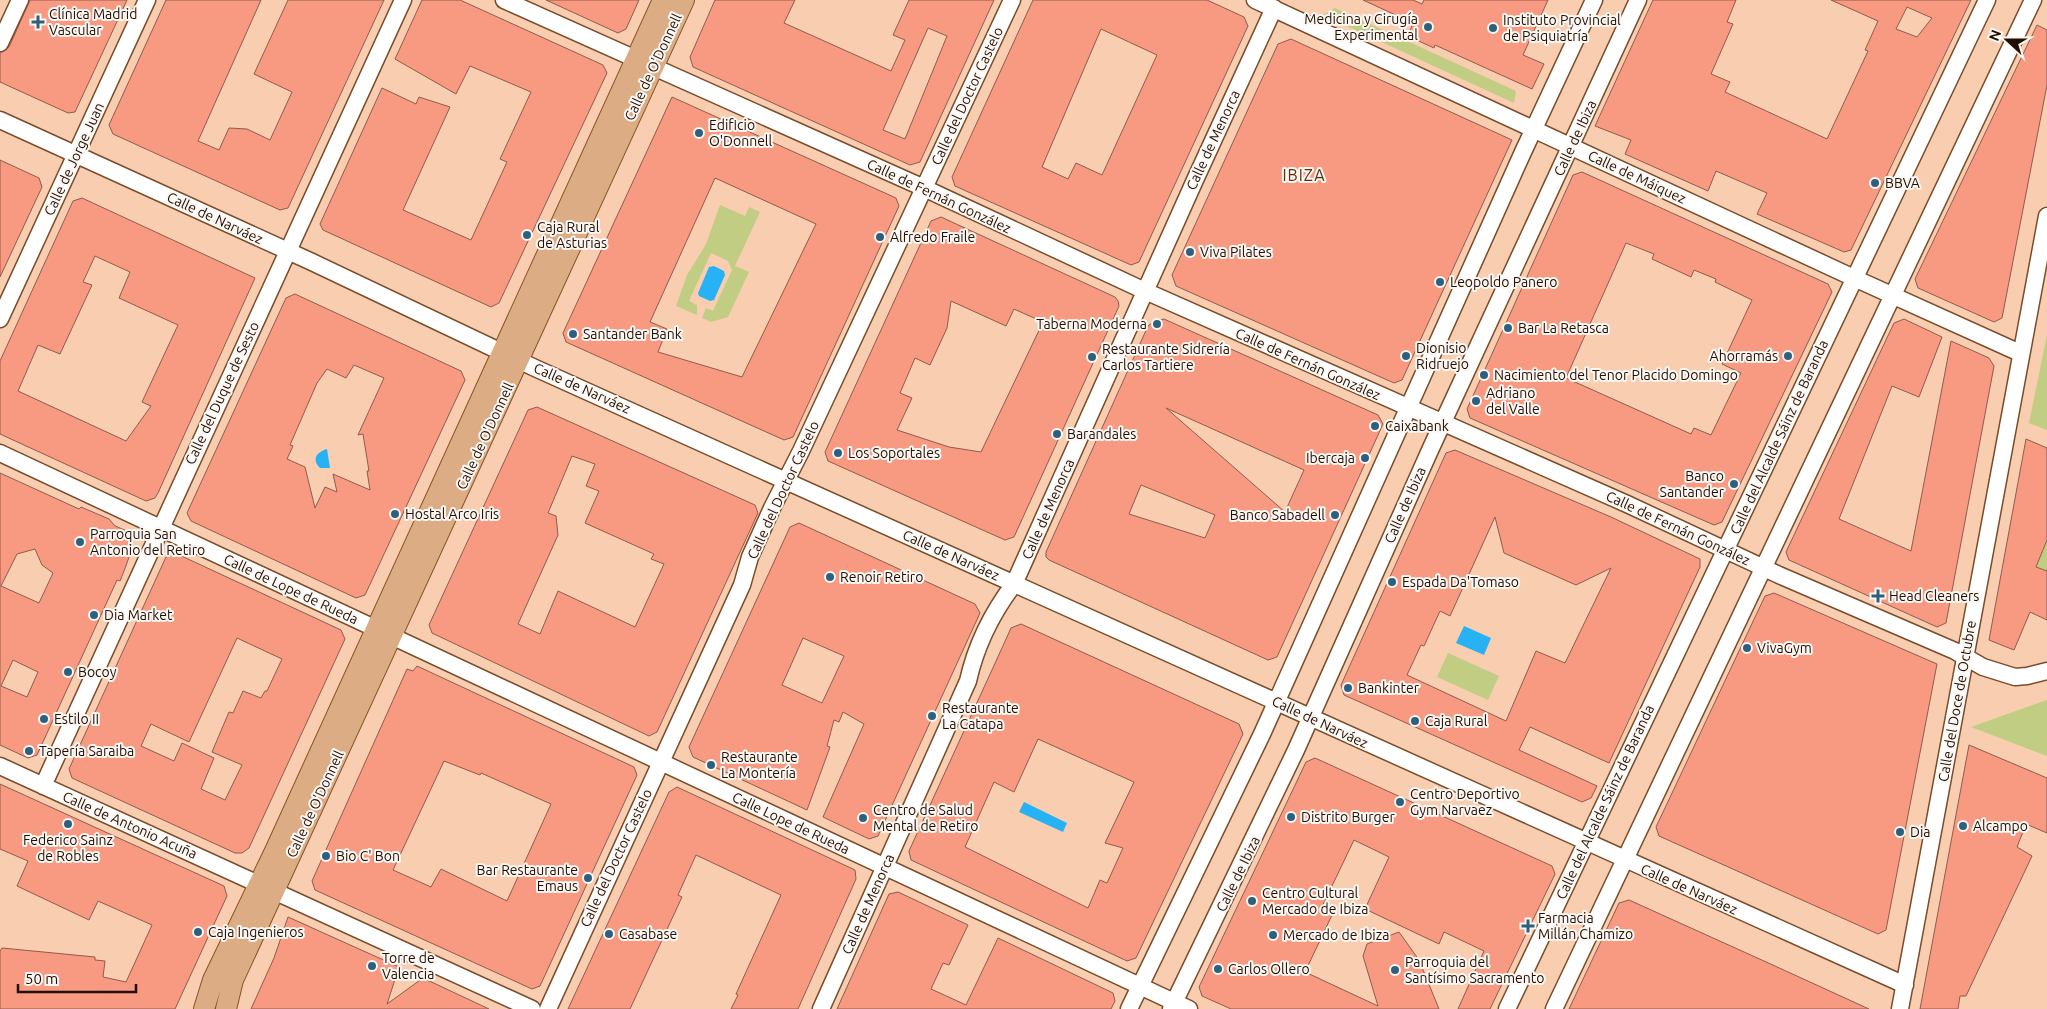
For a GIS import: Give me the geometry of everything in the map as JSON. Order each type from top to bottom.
[{"type":"main road","name":"Calle de O'Donnell","points":[[226,1009],[232,980],[267,888],[644,63],[663,0]]},
{"type":"main road","name":"Calle de O'Donnell","points":[[644,63],[684,0]]},
{"type":"main road","name":"Calle de O'Donnell","points":[[204,1009],[213,980],[267,888]]},
{"type":"street","points":[[0,43],[20,0]]},
{"type":"street","name":"Calle de Jorge Juan","points":[[0,319],[148,0]]},
{"type":"street","name":"Calle del Duque de Sesto","points":[[43,786],[403,0]]},
{"type":"street","name":"Calle de Fernán González","points":[[504,0],[924,188],[1145,292],[1726,549],[1965,656],[1983,667],[2015,677],[2047,671]]},
{"type":"street","name":"Calle del Doctor Castelo","points":[[548,1009],[742,585],[750,558],[1012,0]]},
{"type":"street","name":"Calle de Máiquez","points":[[1256,0],[1854,278],[2020,353]]},
{"type":"street","points":[[1129,1009],[1276,701],[1533,129],[1594,0]]},
{"type":"street","name":"Calle de Ibiza","points":[[1178,1007],[1442,423],[1572,147],[1638,0]]},
{"type":"street","name":"Calle del Alcalde Sáinz de Baranda","points":[[1507,1009],[1986,0]]},
{"type":"street","points":[[1554,1009],[2033,0]]},
{"type":"street","name":"Calle de Menorca","points":[[821,1009],[968,681],[972,660],[996,608],[1014,584],[1274,8]]},
{"type":"street","name":"Calle de Narváez","points":[[0,120],[1014,584],[1905,985]]},
{"type":"street","name":"Calle del Doce de Octubre","points":[[1900,1009],[2020,353],[2047,216]]},
{"type":"street","name":"Calle de Lope de Rueda","points":[[0,453],[384,633]]},
{"type":"street","name":"Calle Lope de Rueda","points":[[384,633],[1140,986],[1178,1007]]},
{"type":"street","name":"Calle de Antonio Acuña","points":[[0,766],[532,1009]]},
{"type":"green space","points":[[1335,8],[1516,91],[1514,103],[1323,15]]},
{"type":"green space","points":[[720,205],[745,216],[749,207],[760,212],[735,266],[749,272],[728,317],[711,322],[702,318],[706,308],[713,311],[732,270],[728,261],[711,253],[689,301],[697,305],[697,315],[676,306],[687,275],[706,244]]},
{"type":"green space","points":[[2047,335],[2047,430],[2029,423]]},
{"type":"green space","points":[[2047,540],[2047,571],[2036,567]]},
{"type":"green space","points":[[1448,653],[1499,676],[1488,700],[1437,677]]},
{"type":"green space","points":[[2047,700],[2047,756],[1971,727]]},
{"type":"water","points":[[714,266],[724,271],[725,275],[714,300],[710,301],[699,296],[698,293],[709,267]]},
{"type":"water","points":[[327,449],[330,468],[320,468],[316,462],[316,456]]},
{"type":"water","points":[[1464,626],[1491,638],[1484,655],[1456,643]]},
{"type":"water","points":[[1024,802],[1067,823],[1063,832],[1019,812]]},
{"type":"building","points":[[30,0],[127,0],[75,112],[68,113],[0,82],[0,53],[9,47]]},
{"type":"building","points":[[166,0],[261,0],[198,141],[219,150],[229,128],[247,129],[270,140],[292,92],[254,74],[288,0],[384,0],[288,208],[280,210],[113,134],[109,125]]},
{"type":"building","points":[[422,0],[460,0],[603,65],[607,73],[499,303],[491,307],[323,230],[320,224],[382,88],[416,104],[419,97],[450,107],[403,210],[471,240],[507,162],[500,159],[531,92],[470,66],[456,94],[395,59]]},
{"type":"building","points":[[546,0],[639,0],[626,29],[618,33]]},
{"type":"building","points":[[715,0],[795,0],[784,23],[891,71],[905,40],[893,35],[909,0],[994,0],[920,162],[910,165],[693,67],[690,57]],"holes":[[[928,28],[947,36],[905,139],[883,130]]]},
{"type":"building","points":[[1033,0],[1207,0],[1244,17],[1248,26],[1139,262],[1131,265],[955,186],[952,177]],"holes":[[[1101,29],[1157,55],[1102,175],[1076,163],[1068,179],[1042,167]]]},
{"type":"building","name":"Instituto Provincial de Psiquiatría","points":[[1363,0],[1413,0],[1422,4],[1424,0],[1548,0],[1523,55],[1544,64],[1532,89],[1435,45],[1434,48],[1408,36],[1413,23]]},
{"type":"building","points":[[1653,0],[1736,0],[1727,22],[1733,24],[1711,74],[1730,82],[1725,92],[1827,139],[1868,51],[1865,50],[1878,21],[1831,0],[1971,0],[1851,250],[1844,252],[1757,214],[1767,193],[1716,171],[1708,191],[1625,154],[1631,140],[1595,126]],"holes":[[[1907,7],[1932,18],[1917,37],[1896,29]]]},
{"type":"building","points":[[2037,25],[2047,30],[2047,85],[2002,318],[1994,322],[1918,288],[1915,279]]},
{"type":"building","points":[[1291,39],[1512,140],[1402,380],[1394,383],[1176,286],[1172,275],[1278,44]]},
{"type":"building","points":[[672,97],[896,198],[899,206],[793,437],[784,440],[566,342],[563,333]],"holes":[[[715,178],[816,224],[742,377],[658,352],[667,329],[650,322]]]},
{"type":"building","points":[[0,160],[39,178],[42,187],[0,277]]},
{"type":"building","points":[[1582,172],[1828,284],[1832,292],[1722,522],[1714,525],[1470,418],[1467,409],[1573,175]],"holes":[[[1626,243],[1654,254],[1652,259],[1691,277],[1694,270],[1716,279],[1715,282],[1752,300],[1722,364],[1741,373],[1711,435],[1694,428],[1691,434],[1566,378]]]},
{"type":"building","points":[[82,198],[255,278],[158,493],[155,498],[146,501],[0,434],[0,361],[73,201]],"holes":[[[95,256],[130,272],[119,298],[178,325],[142,402],[151,406],[126,441],[18,391],[38,345],[60,354],[92,285],[83,282]]]},
{"type":"building","points":[[941,217],[1115,297],[1118,301],[1119,306],[1014,537],[1005,540],[828,461],[825,452],[931,221]],"holes":[[[951,301],[1006,326],[1014,309],[1043,322],[981,452],[949,447],[897,430],[912,398],[900,393],[915,358],[930,365],[947,328]]]},
{"type":"building","points":[[295,294],[461,371],[465,380],[365,595],[356,598],[191,521],[187,513],[286,298]],"holes":[[[354,365],[384,378],[358,435],[363,434],[370,490],[333,474],[337,492],[325,487],[315,508],[305,467],[287,459],[293,446],[290,445],[317,383],[327,369],[346,378]]]},
{"type":"building","points":[[1164,319],[1378,415],[1383,424],[1277,657],[1268,660],[1046,557],[1046,552],[1148,326],[1153,322]],"holes":[[[1166,408],[1304,470],[1285,512]],[[1141,485],[1215,515],[1205,538],[1129,514]]]},
{"type":"building","points":[[1904,319],[1942,337],[1919,397],[1892,386],[1839,519],[1911,551],[1951,341],[1989,358],[1994,366],[1946,623],[1937,627],[1789,560],[1786,552],[1894,323]]},
{"type":"building","points":[[537,407],[755,505],[758,513],[657,732],[649,736],[432,633],[429,625],[528,410]],"holes":[[[572,456],[595,464],[586,486],[599,491],[585,523],[654,554],[651,559],[664,564],[635,627],[558,591],[540,634],[518,624],[558,535],[556,516],[548,513]]]},
{"type":"building","points":[[2026,439],[2047,448],[2047,540],[2036,567],[2047,571],[2047,620],[2030,612],[2014,650],[1989,640]]},
{"type":"building","points":[[1455,450],[1611,517],[1700,559],[1700,567],[1609,763],[1530,727],[1519,750],[1597,786],[1591,798],[1582,802],[1344,695],[1341,685],[1446,453]],"holes":[[[1495,517],[1504,553],[1576,585],[1611,568],[1565,663],[1536,651],[1506,721],[1407,675],[1421,645],[1424,646],[1440,611],[1450,616]]]},
{"type":"building","points":[[0,473],[79,509],[81,507],[109,519],[115,526],[127,531],[132,549],[120,581],[117,580],[37,755],[28,758],[0,745]],"holes":[[[35,549],[42,565],[53,573],[39,603],[1,586],[17,554]],[[13,660],[38,672],[27,697],[1,686]]]},
{"type":"building","points":[[799,523],[975,604],[980,613],[878,836],[869,839],[823,817],[864,724],[843,712],[839,722],[834,720],[827,746],[830,747],[807,810],[693,757],[689,747],[790,527]],"holes":[[[803,638],[844,656],[822,703],[782,685]]]},
{"type":"building","points":[[175,553],[341,630],[345,639],[249,848],[242,853],[235,853],[72,778],[69,769],[166,557]],"holes":[[[237,638],[282,659],[267,691],[265,691],[261,698],[243,691],[233,713],[229,712],[212,752],[242,765],[225,800],[201,789],[214,758],[182,743],[174,761],[141,746],[151,724],[189,742]]]},
{"type":"building","points":[[1774,593],[1937,664],[1886,930],[1878,934],[1659,836],[1656,827],[1765,596]]},
{"type":"building","points":[[1021,624],[1239,724],[1243,734],[1136,958],[1127,961],[911,860],[909,851],[1011,628]],"holes":[[[1038,739],[1134,782],[1105,843],[1123,848],[1107,883],[1100,880],[1088,908],[965,847],[994,782],[1014,792]]]},
{"type":"building","points":[[417,666],[634,767],[637,775],[540,986],[532,989],[315,890],[312,881],[407,669],[413,671]],"holes":[[[444,761],[480,775],[481,773],[551,804],[507,901],[441,869],[431,887],[393,870]]]},
{"type":"building","points":[[1969,745],[2047,778],[2047,833],[2026,824],[2017,847],[2032,856],[1966,996],[1960,996],[1958,1009],[1920,1009]]},
{"type":"building","points":[[1315,758],[1552,866],[1555,874],[1490,1009],[1458,1009],[1484,951],[1444,932],[1439,944],[1365,909],[1389,857],[1354,840],[1320,911],[1332,915],[1305,972],[1378,1006],[1363,956],[1367,944],[1399,932],[1419,960],[1439,1009],[1231,1009],[1202,996],[1199,987],[1306,762]]},
{"type":"building","points":[[0,784],[224,886],[227,896],[175,1009],[0,1009],[0,951],[2,948],[95,957],[95,960],[105,961],[103,977],[126,982],[152,925],[98,901],[89,920],[17,886],[28,861],[0,849]]},
{"type":"building","points":[[677,787],[855,870],[856,879],[798,1009],[731,1009],[781,895],[696,855],[678,895],[682,897],[630,1009],[568,1009],[669,792]]},
{"type":"building","points":[[898,892],[968,925],[949,965],[943,963],[931,989],[966,1005],[998,938],[1113,993],[1115,1001],[1111,1009],[837,1009],[889,894]]},
{"type":"building","points":[[1629,900],[1869,1009],[1569,1009],[1619,903]]},
{"type":"building","name":"Torre de Valencia","points":[[288,917],[399,967],[387,1004],[423,978],[489,1009],[251,1009],[274,958]]},
{"type":"place","name":"Clínica Madrid Vascular","points":[[38,22]]},
{"type":"place","name":"Medicina y Cirugía Experimental","points":[[1428,27]]},
{"type":"place","name":"Instituto Provincial de Psiquiatría","points":[[1493,28]]},
{"type":"place","name":"Edificio O'Donnell","points":[[699,133]]},
{"type":"place","name":"BBVA","points":[[1875,183]]},
{"type":"place","name":"Caja Rural de Asturias","points":[[527,235]]},
{"type":"place","name":"Alfredo Fraile","points":[[880,237]]},
{"type":"place","name":"Viva Pilates","points":[[1190,252]]},
{"type":"place","name":"Leopoldo Panero","points":[[1440,282]]},
{"type":"place","name":"Taberna Moderna","points":[[1157,324]]},
{"type":"place","name":"Bar La Retasca","points":[[1508,328]]},
{"type":"place","name":"Santander Bank","points":[[573,334]]},
{"type":"place","name":"Dionisio Ridruejo","points":[[1406,356]]},
{"type":"place","name":"Ahorramás","points":[[1788,356]]},
{"type":"place","name":"Restaurante Sidrería Carlos Tartiere","points":[[1092,357]]},
{"type":"place","name":"Nacimiento del Tenor Placido Domingo","points":[[1484,375]]},
{"type":"place","name":"Adriano del Valle","points":[[1476,401]]},
{"type":"place","name":"Caixabank","points":[[1375,426]]},
{"type":"place","name":"Barandales","points":[[1057,434]]},
{"type":"place","name":"Los Soportales","points":[[838,453]]},
{"type":"place","name":"Ibercaja","points":[[1365,458]]},
{"type":"place","name":"Banco Santander","points":[[1734,484]]},
{"type":"place","name":"Hostal Arco Iris","points":[[395,514]]},
{"type":"place","name":"Banco Sabadell","points":[[1335,515]]},
{"type":"place","name":"Parroquia San Antonio del Retiro","points":[[80,542]]},
{"type":"place","name":"Renoir Retiro","points":[[830,577]]},
{"type":"place","name":"Espada Da'Tomaso","points":[[1392,582]]},
{"type":"place","name":"Head Cleaners","points":[[1878,596]]},
{"type":"place","name":"Dia Market","points":[[94,615]]},
{"type":"place","name":"VivaGym","points":[[1747,648]]},
{"type":"place","name":"Bocoy","points":[[68,672]]},
{"type":"place","name":"Bankinter","points":[[1348,688]]},
{"type":"place","name":"Restaurante La Catapa","points":[[932,716]]},
{"type":"place","name":"Estilo II","points":[[44,719]]},
{"type":"place","name":"Caja Rural","points":[[1415,721]]},
{"type":"place","name":"Tapería Saraiba","points":[[29,751]]},
{"type":"place","name":"Restaurante La Montería","points":[[711,765]]},
{"type":"place","name":"Centro Deportivo Gym Narvaez","points":[[1400,802]]},
{"type":"place","name":"Distrito Burger","points":[[1291,817]]},
{"type":"place","name":"Centro de Salud Mental de Retiro","points":[[863,818]]},
{"type":"place","name":"Federico Sainz de Robles","points":[[68,824]]},
{"type":"place","name":"Alcampo","points":[[1963,826]]},
{"type":"place","name":"Dia","points":[[1900,832]]},
{"type":"place","name":"Bio C' Bon","points":[[326,856]]},
{"type":"place","name":"Bar Restaurante Emaus","points":[[588,878]]},
{"type":"place","name":"Centro Cultural Mercado de Ibiza","points":[[1252,901]]},
{"type":"place","name":"Farmacia Millán Chamizo","points":[[1528,926]]},
{"type":"place","name":"Caja Ingenieros","points":[[198,932]]},
{"type":"place","name":"Casabase","points":[[609,934]]},
{"type":"place","name":"Mercado de Ibiza","points":[[1273,935]]},
{"type":"place","name":"Torre de Valencia","points":[[372,966]]},
{"type":"place","name":"Carlos Ollero","points":[[1218,969]]},
{"type":"place","name":"Parroquia del Santísimo Sacramento","points":[[1395,970]]},
{"type":"district","name":"IBIZA","points":[[1304,175]]}]
